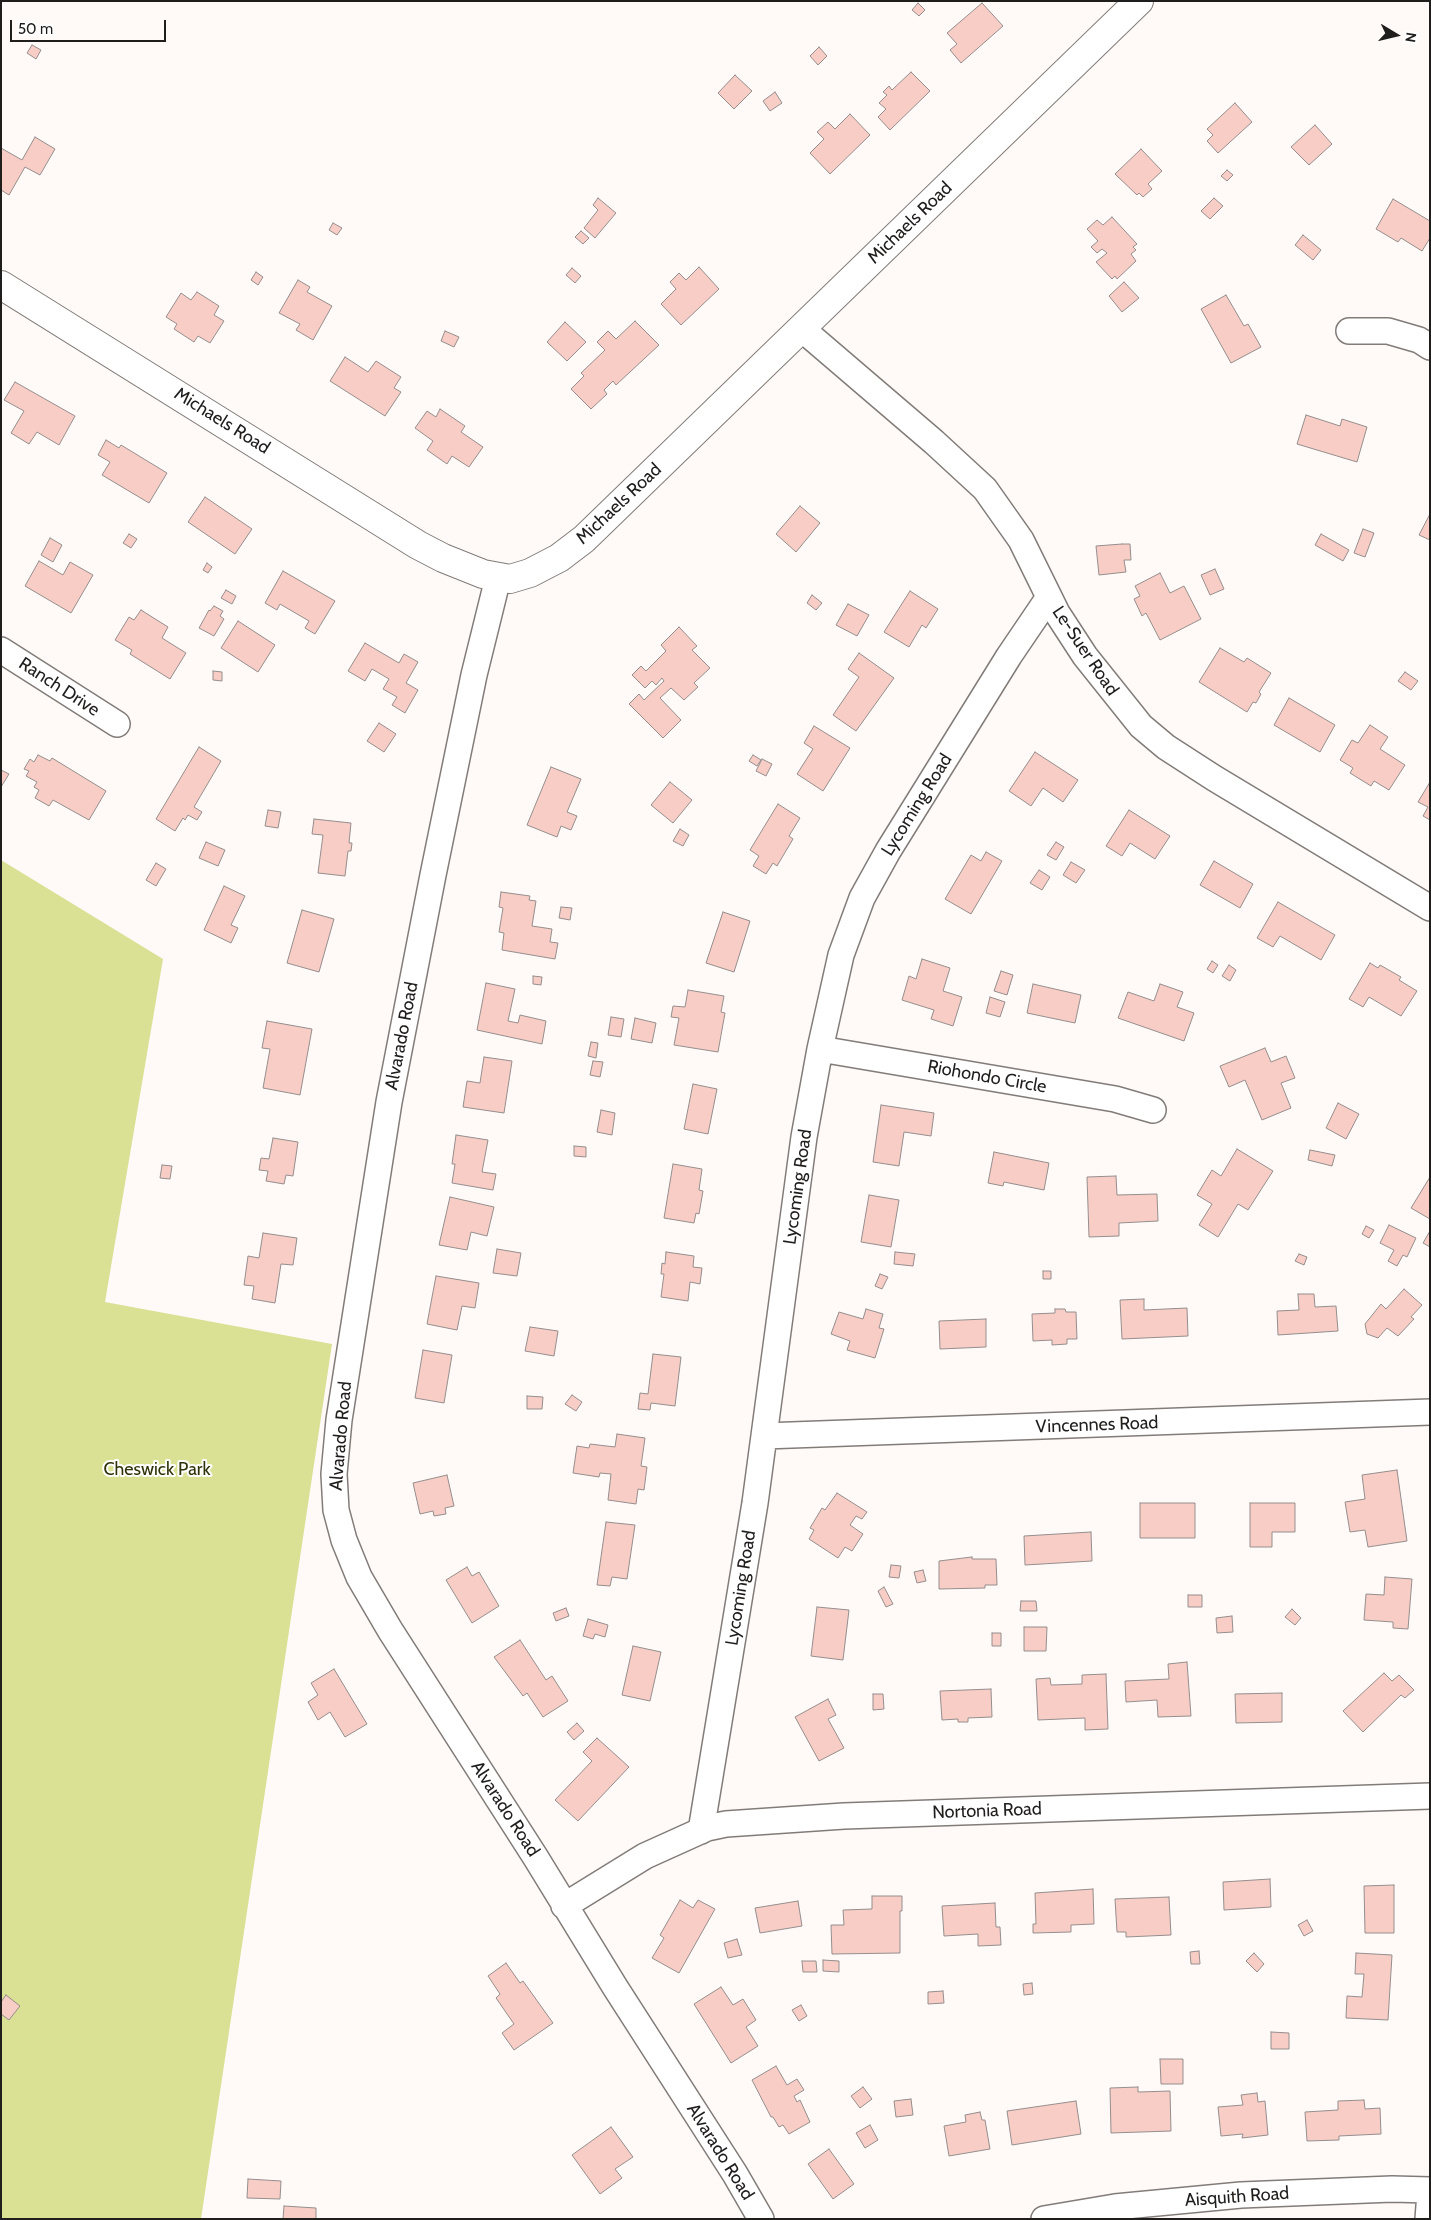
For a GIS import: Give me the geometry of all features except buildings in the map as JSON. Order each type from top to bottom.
[{"type":"street","name":"Michaels Road","points":[[1,285],[235,429],[418,545],[483,574],[510,579],[530,573],[560,558],[584,539],[1139,1]]},
{"type":"street","name":"Le-Suer Road","points":[[802,328],[934,442],[985,489],[1021,540],[1049,597],[1085,656],[1141,726],[1166,747],[1214,778],[1430,908]]},
{"type":"street","points":[[1349,331],[1388,331],[1419,340],[1430,346]]},
{"type":"street","name":"Alvarado Road","points":[[498,578],[474,676],[390,1102],[339,1420],[334,1474],[336,1510],[344,1540],[359,1577],[390,1630],[735,2174],[761,2219]]},
{"type":"street","name":"Lycoming Road","points":[[701,1831],[764,1436],[804,1137],[820,1049],[841,956],[862,898],[894,842],[1009,656],[1049,597]]},
{"type":"street","name":"Ranch Drive","points":[[1,650],[117,724]]},
{"type":"street","name":"Riohondo Circle","points":[[820,1049],[1115,1099],[1153,1110]]},
{"type":"street","name":"Vincennes Road","points":[[764,1436],[1430,1412]]},
{"type":"street","name":"Nortonia Road","points":[[564,1906],[645,1856],[701,1831],[726,1824],[844,1816],[1430,1796]]},
{"type":"street","name":"Aisquith Road","points":[[1044,2219],[1115,2207],[1241,2195],[1392,2189],[1430,2191]]},
{"type":"street","points":[[1428,2219],[1430,2191]]},
{"type":"green space","name":"Cheswick Park","points":[[1,860],[163,959],[105,1302],[332,1344],[201,2219],[1,2219]]}]
